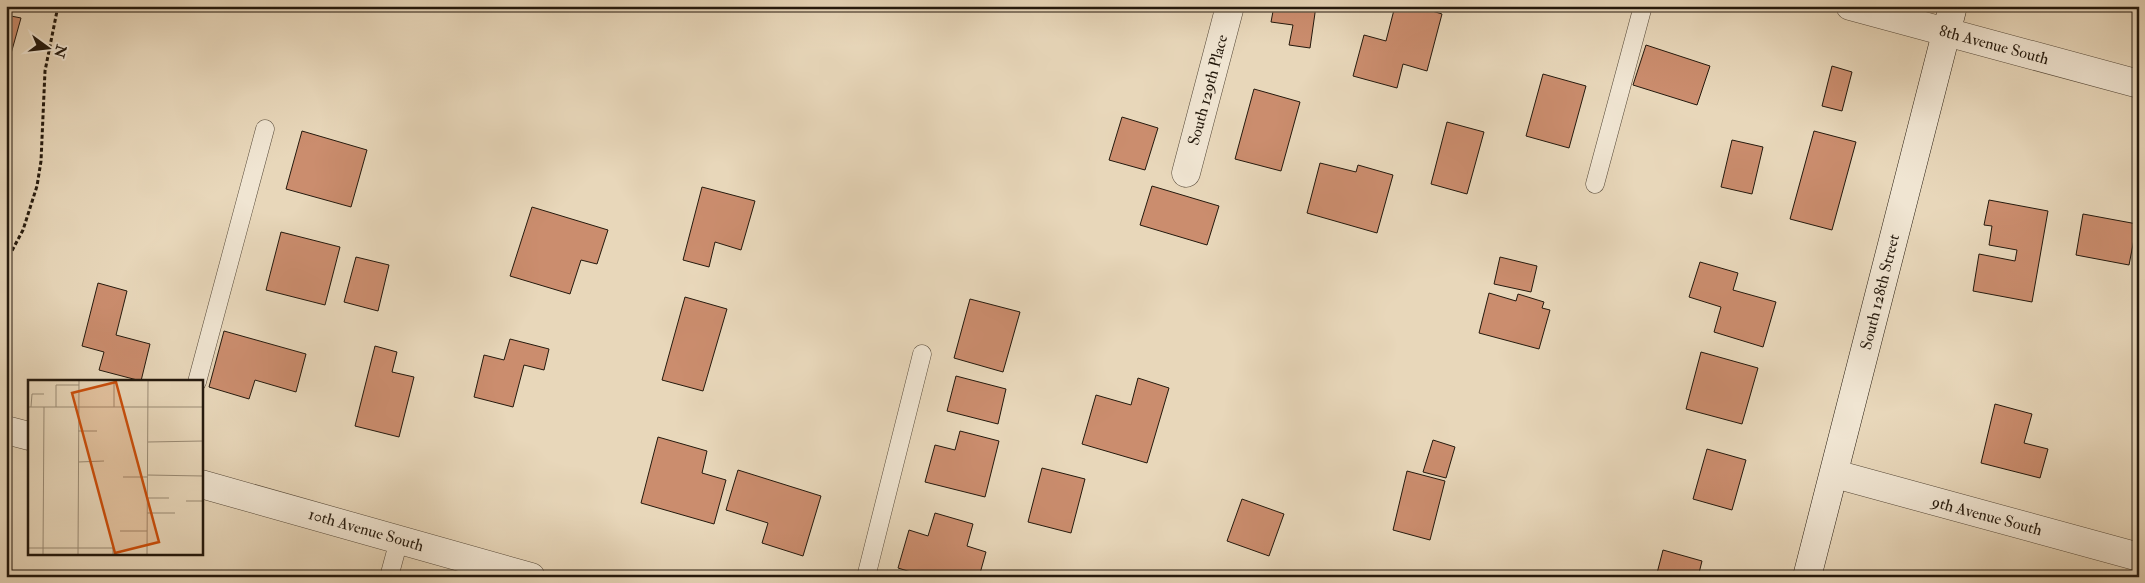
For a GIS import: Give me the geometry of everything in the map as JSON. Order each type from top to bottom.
[{"type":"street","name":"South 129th Place","points":[[1186,173],[1230,6]]},
{"type":"street","name":"8th Avenue South","points":[[1850,6],[1950,19],[2139,84]]},
{"type":"street","name":"South 128th Street","points":[[1807,577],[1835,474],[1950,19]]},
{"type":"street","points":[[6,430],[28,436]]},
{"type":"street","name":"9th Avenue South","points":[[1835,474],[2139,557]]},
{"type":"street","name":"10th Avenue South","points":[[202,484],[531,577]]},
{"type":"lane","points":[[1596,184],[1643,6]]},
{"type":"lane","points":[[198,380],[265,129]]},
{"type":"lane","points":[[866,577],[922,354]]},
{"type":"lane","points":[[389,577],[398,540]]},
{"type":"path","points":[[6,262],[23,230],[37,186],[41,161],[45,71],[58,6]]},
{"type":"building","points":[[1274,6],[1316,6],[1310,48],[1289,45],[1293,25],[1271,22]]},
{"type":"building","points":[[1395,6],[1416,6],[1442,14],[1427,71],[1403,64],[1397,88],[1353,76],[1364,35],[1386,41]]},
{"type":"building","points":[[6,15],[21,18],[7,68],[6,68]]},
{"type":"building","points":[[1646,45],[1710,66],[1697,105],[1633,85]]},
{"type":"building","points":[[1832,66],[1852,72],[1842,111],[1822,106]]},
{"type":"building","points":[[1543,74],[1586,86],[1569,148],[1526,136]]},
{"type":"building","points":[[1254,89],[1300,102],[1281,171],[1235,159]]},
{"type":"building","points":[[1122,117],[1158,128],[1145,170],[1109,160]]},
{"type":"building","points":[[1447,122],[1484,132],[1467,194],[1431,184]]},
{"type":"building","points":[[302,131],[367,150],[351,207],[286,189]]},
{"type":"building","points":[[1814,131],[1856,142],[1832,230],[1790,219]]},
{"type":"building","points":[[1732,140],[1763,147],[1752,194],[1721,187]]},
{"type":"building","points":[[1320,163],[1356,172],[1358,165],[1393,175],[1377,233],[1307,213]]},
{"type":"building","points":[[1152,186],[1219,206],[1207,245],[1140,225]]},
{"type":"building","points":[[702,187],[755,201],[741,250],[715,242],[709,267],[683,260]]},
{"type":"building","points":[[1989,200],[2048,211],[2032,302],[1973,291],[1979,254],[2015,261],[2017,250],[1989,245],[1992,226],[1984,225]]},
{"type":"building","points":[[532,207],[608,230],[597,264],[581,260],[570,294],[510,276]]},
{"type":"building","points":[[2083,214],[2137,224],[2129,265],[2076,255]]},
{"type":"building","points":[[281,232],[340,247],[325,305],[266,290]]},
{"type":"building","points":[[356,257],[389,265],[378,311],[344,302]]},
{"type":"building","points":[[1500,257],[1537,266],[1531,292],[1494,284]]},
{"type":"building","points":[[1700,262],[1738,273],[1733,290],[1776,302],[1763,347],[1714,332],[1721,307],[1689,297]]},
{"type":"building","points":[[98,283],[127,291],[116,335],[150,344],[141,380],[99,370],[104,352],[82,346]]},
{"type":"building","points":[[1489,293],[1516,301],[1518,294],[1544,302],[1542,308],[1550,310],[1539,349],[1479,333]]},
{"type":"building","points":[[685,297],[727,309],[703,391],[662,380]]},
{"type":"building","points":[[970,299],[1020,312],[1003,372],[954,358]]},
{"type":"building","points":[[224,331],[306,354],[296,392],[255,380],[249,399],[209,387]]},
{"type":"building","points":[[510,339],[549,349],[544,370],[524,365],[513,407],[474,397],[484,355],[504,360]]},
{"type":"building","points":[[375,346],[397,352],[392,372],[414,377],[399,437],[355,426]]},
{"type":"building","points":[[1701,352],[1758,368],[1742,424],[1686,409]]},
{"type":"building","points":[[956,376],[1006,389],[998,424],[947,411]]},
{"type":"building","points":[[1138,378],[1169,388],[1147,463],[1082,444],[1096,395],[1131,405]]},
{"type":"building","points":[[1995,404],[2032,414],[2024,443],[2048,449],[2040,478],[1981,463]]},
{"type":"building","points":[[960,431],[999,441],[985,497],[925,482],[935,445],[955,450]]},
{"type":"building","points":[[658,437],[707,451],[702,473],[726,480],[714,524],[641,503]]},
{"type":"building","points":[[1433,440],[1455,447],[1446,478],[1423,472]]},
{"type":"building","points":[[1707,449],[1746,460],[1732,510],[1693,499]]},
{"type":"building","points":[[1042,468],[1085,479],[1071,533],[1028,522]]},
{"type":"building","points":[[738,470],[821,496],[803,556],[762,543],[768,523],[726,510]]},
{"type":"building","points":[[1407,471],[1445,481],[1430,540],[1393,530]]},
{"type":"building","points":[[1242,499],[1284,514],[1269,556],[1227,541]]},
{"type":"building","points":[[935,513],[973,524],[967,546],[986,552],[979,577],[927,577],[898,568],[909,530],[928,536]]},
{"type":"building","points":[[1663,550],[1702,561],[1698,577],[1656,577]]}]
